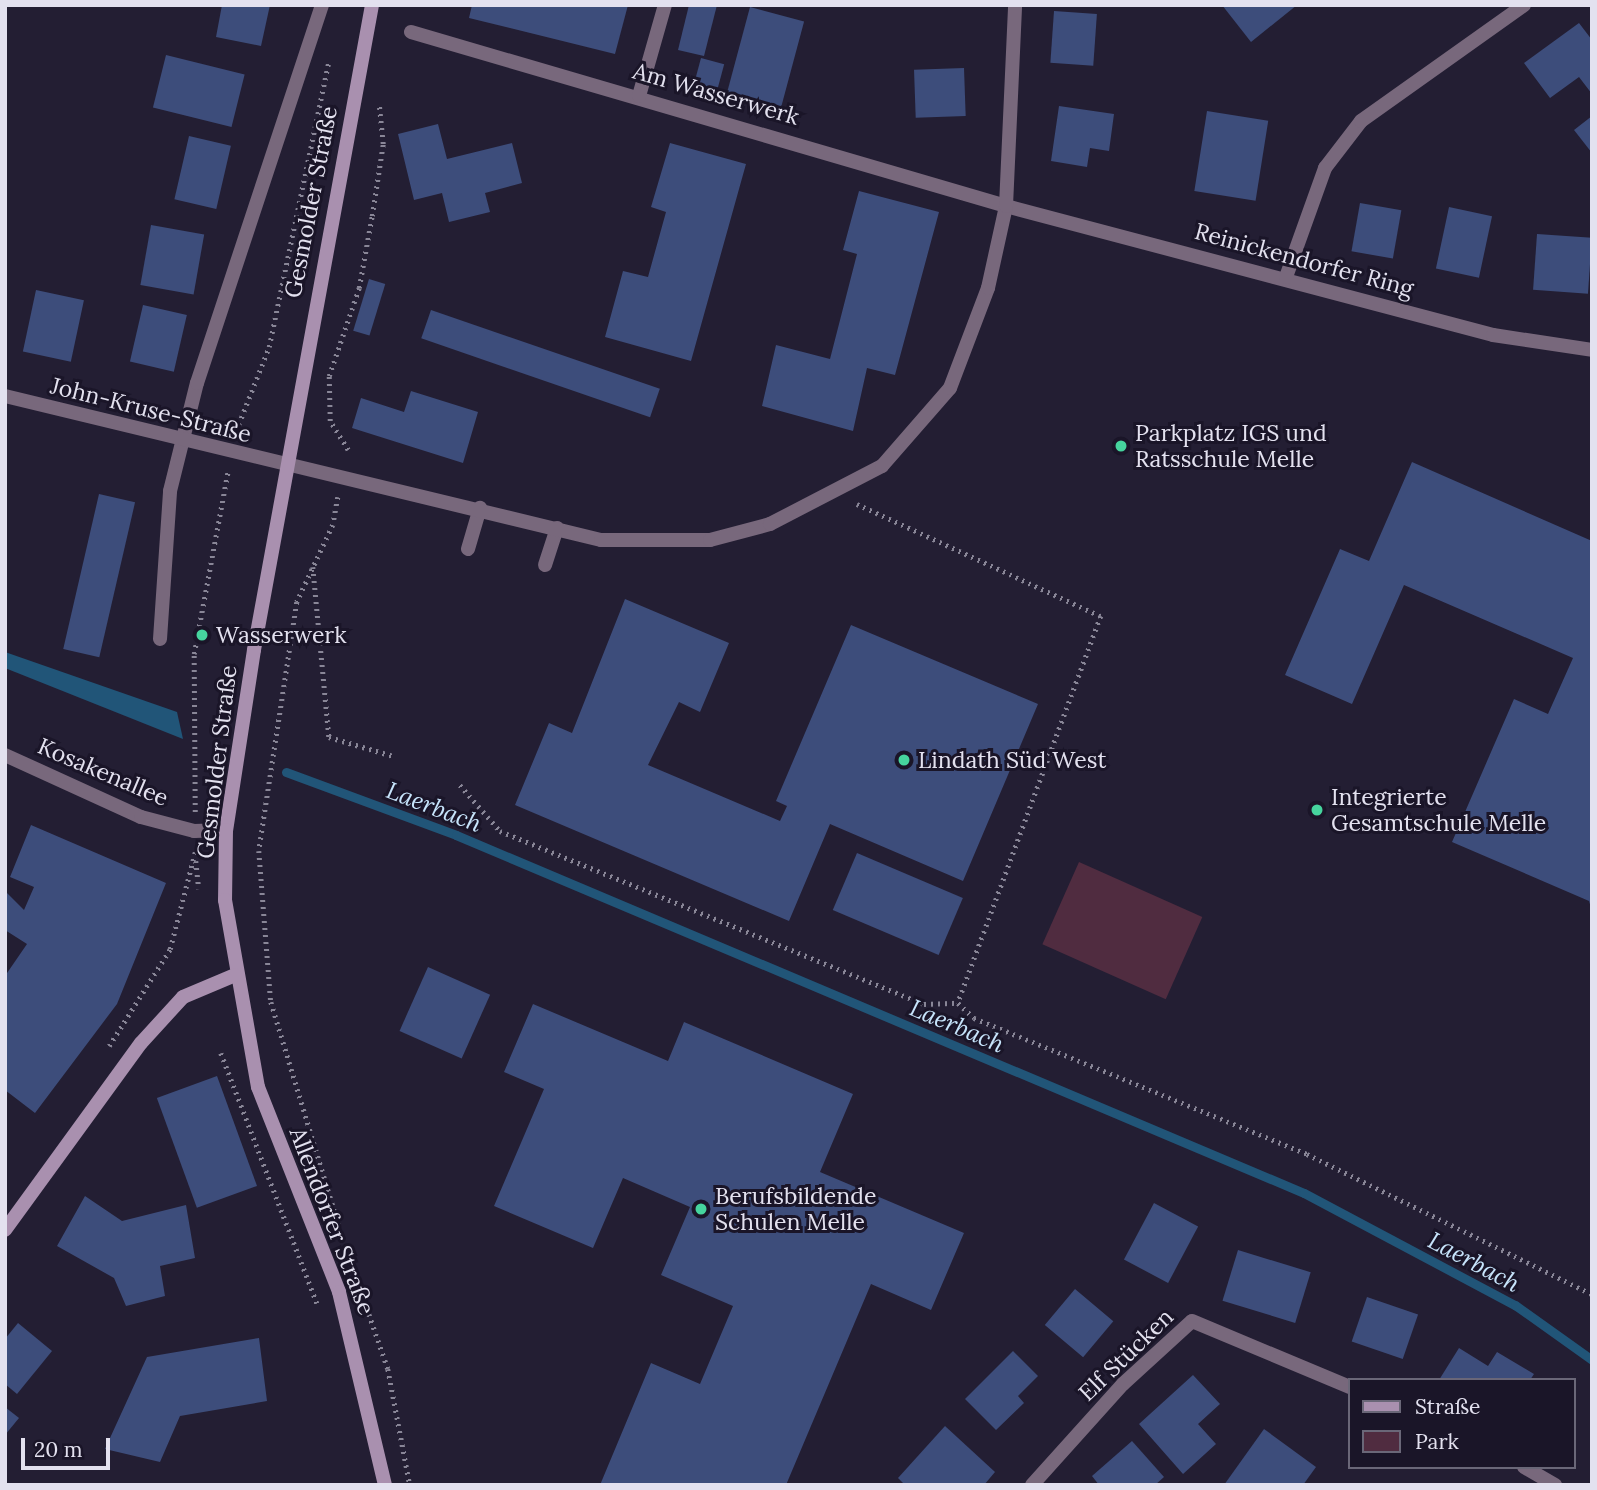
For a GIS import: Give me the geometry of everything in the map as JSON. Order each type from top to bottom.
[{"type":"main road","name":"Gesmolder Straße","points":[[235,975],[225,900],[226,830],[285,467],[372,5]]},
{"type":"main road","points":[[5,1230],[141,1043],[183,997],[235,975]]},
{"type":"main road","name":"Allendorfer Straße","points":[[235,975],[262,1099],[339,1292],[385,1485]]},
{"type":"street","points":[[160,639],[170,491],[183,440],[322,5]]},
{"type":"street","points":[[639,96],[665,5]]},
{"type":"street","name":"John-Kruse-Straße","points":[[5,396],[285,467],[480,508],[557,528],[648,544],[710,540],[770,524],[836,495],[882,466],[950,388],[988,288],[1006,206],[1015,5]]},
{"type":"street","points":[[1286,277],[1325,169],[1361,121],[1524,5]]},
{"type":"street","name":"Am Wasserwerk","points":[[411,32],[639,96],[1006,206]]},
{"type":"street","name":"Reinickendorfer Ring","points":[[1006,206],[1286,277],[1493,335],[1592,350]]},
{"type":"street","points":[[468,549],[480,508]]},
{"type":"street","points":[[545,565],[557,528]]},
{"type":"street","name":"Kosakenallee","points":[[5,755],[141,817],[194,831],[226,830]]},
{"type":"street","name":"Elf Stücken","points":[[1031,1485],[1123,1384],[1192,1321],[1348,1386]]},
{"type":"street","points":[[1527,1469],[1555,1485]]},
{"type":"path","points":[[198,890],[194,831],[194,654],[240,412],[269,347],[333,46]]},
{"type":"path","points":[[348,450],[330,421],[329,376],[359,288],[383,144],[380,99]]},
{"type":"path","points":[[341,479],[333,525],[296,602],[259,851],[261,921],[271,1002],[341,1230]]},
{"type":"path","points":[[836,495],[1101,616],[958,1003]]},
{"type":"path","points":[[313,564],[329,737],[393,756]]},
{"type":"path","points":[[460,785],[500,831],[924,1004],[958,1003],[974,1018],[1332,1165],[1592,1294]]},
{"type":"path","points":[[105,1051],[170,949],[195,856]]},
{"type":"path","points":[[221,1053],[320,1312]]},
{"type":"path","points":[[366,1305],[388,1369],[410,1485]]},
{"type":"green space","points":[[1079,862],[1202,917],[1166,999],[1042,944]]},
{"type":"water","points":[[5,652],[177,712],[183,739],[5,668]]},
{"type":"building","points":[[222,5],[270,5],[261,46],[216,37]]},
{"type":"building","points":[[472,5],[628,5],[615,54],[469,18]]},
{"type":"building","points":[[689,5],[717,5],[704,56],[678,50]]},
{"type":"building","points":[[1222,5],[1297,5],[1251,42]]},
{"type":"building","points":[[750,7],[804,21],[781,107],[727,93]]},
{"type":"building","points":[[1054,11],[1097,14],[1093,66],[1050,63]]},
{"type":"building","points":[[1579,23],[1592,40],[1592,94],[1579,77],[1550,98],[1524,63]]},
{"type":"building","points":[[166,55],[245,75],[232,127],[153,107]]},
{"type":"building","points":[[701,58],[724,64],[717,89],[694,83]]},
{"type":"building","points":[[964,68],[966,116],[916,118],[914,70]]},
{"type":"building","points":[[1059,106],[1114,114],[1109,151],[1090,148],[1087,167],[1051,161]]},
{"type":"building","points":[[1207,111],[1268,121],[1256,201],[1194,191]]},
{"type":"building","points":[[1592,116],[1592,153],[1574,130]]},
{"type":"building","points":[[438,124],[447,159],[512,143],[522,183],[485,193],[490,212],[449,222],[442,193],[414,200],[398,134]]},
{"type":"building","points":[[189,136],[231,146],[216,209],[174,199]]},
{"type":"building","points":[[670,143],[746,164],[691,361],[605,337],[623,271],[648,277],[666,212],[651,207]]},
{"type":"building","points":[[859,191],[939,212],[895,375],[867,368],[853,431],[762,406],[776,345],[830,359],[857,254],[843,250]]},
{"type":"building","points":[[1360,203],[1401,210],[1393,259],[1351,251]]},
{"type":"building","points":[[1449,207],[1492,216],[1479,278],[1436,269]]},
{"type":"building","points":[[151,225],[204,234],[194,294],[140,285]]},
{"type":"building","points":[[1537,234],[1592,238],[1588,294],[1533,290]]},
{"type":"building","points":[[369,279],[385,284],[369,336],[353,331]]},
{"type":"building","points":[[36,290],[84,300],[71,362],[23,352]]},
{"type":"building","points":[[143,305],[187,315],[174,372],[130,362]]},
{"type":"building","points":[[431,310],[660,389],[650,417],[421,338]]},
{"type":"building","points":[[411,391],[478,412],[463,463],[352,428],[361,398],[404,412]]},
{"type":"building","points":[[1412,462],[1592,541],[1592,911],[1589,901],[1452,842],[1514,699],[1548,714],[1573,658],[1404,585],[1352,704],[1285,675],[1340,549],[1369,561]]},
{"type":"building","points":[[99,494],[135,502],[99,657],[63,649]]},
{"type":"building","name":"Lindath Süd West","points":[[625,599],[729,643],[700,712],[679,702],[648,765],[780,821],[787,806],[776,801],[851,625],[1038,704],[963,881],[830,824],[789,921],[515,805],[549,723],[572,733]]},
{"type":"building","points":[[31,825],[166,883],[117,1004],[35,1113],[5,1090],[5,976],[27,944],[5,930],[5,891],[24,910],[34,887],[10,877]]},
{"type":"building","points":[[857,853],[963,898],[939,955],[833,910]]},
{"type":"building","points":[[428,967],[490,995],[462,1059],[400,1031]]},
{"type":"building","points":[[533,1004],[668,1061],[684,1022],[853,1094],[820,1172],[964,1233],[931,1310],[871,1284],[786,1485],[600,1485],[651,1363],[700,1384],[733,1306],[661,1275],[690,1207],[623,1178],[593,1248],[494,1206],[544,1089],[504,1072]]},
{"type":"building","points":[[217,1076],[257,1186],[197,1208],[157,1098]]},
{"type":"building","points":[[85,1196],[122,1221],[186,1205],[195,1258],[160,1266],[165,1296],[126,1306],[114,1278],[57,1246]]},
{"type":"building","points":[[1154,1203],[1198,1226],[1168,1283],[1124,1260]]},
{"type":"building","points":[[1238,1250],[1311,1272],[1295,1323],[1223,1301]]},
{"type":"building","points":[[1075,1289],[1113,1321],[1083,1357],[1045,1325]]},
{"type":"building","points":[[1367,1297],[1418,1315],[1403,1359],[1352,1341]]},
{"type":"building","points":[[18,1323],[52,1351],[17,1394],[5,1384],[5,1339]]},
{"type":"building","points":[[259,1338],[267,1401],[180,1416],[160,1462],[105,1449],[147,1357]]},
{"type":"building","points":[[1459,1348],[1488,1366],[1497,1352],[1534,1374],[1531,1378],[1440,1378]]},
{"type":"building","points":[[1013,1351],[1038,1376],[1018,1396],[1024,1403],[996,1430],[965,1399]]},
{"type":"building","points":[[1193,1375],[1220,1404],[1198,1424],[1216,1444],[1183,1474],[1139,1424]]},
{"type":"building","points":[[5,1407],[19,1418],[5,1435]]},
{"type":"building","points":[[945,1426],[995,1472],[984,1485],[905,1485],[898,1478]]},
{"type":"building","points":[[1264,1429],[1316,1467],[1303,1485],[1224,1485]]},
{"type":"building","points":[[1132,1441],[1164,1477],[1155,1485],[1099,1485],[1092,1476]]},
{"type":"waterway","name":"Laerbach","points":[[286,772],[456,835],[1304,1193],[1515,1305],[1592,1360]]},
{"type":"place","name":"Parkplatz IGS und Ratsschule Melle","points":[[1121,446]]},
{"type":"place","name":"Wasserwerk","points":[[202,635]]},
{"type":"place","name":"Lindath Süd West","points":[[904,760]]},
{"type":"place","name":"Integrierte Gesamtschule Melle","points":[[1317,810]]},
{"type":"place","name":"Berufsbildende Schulen Melle","points":[[701,1209]]}]
